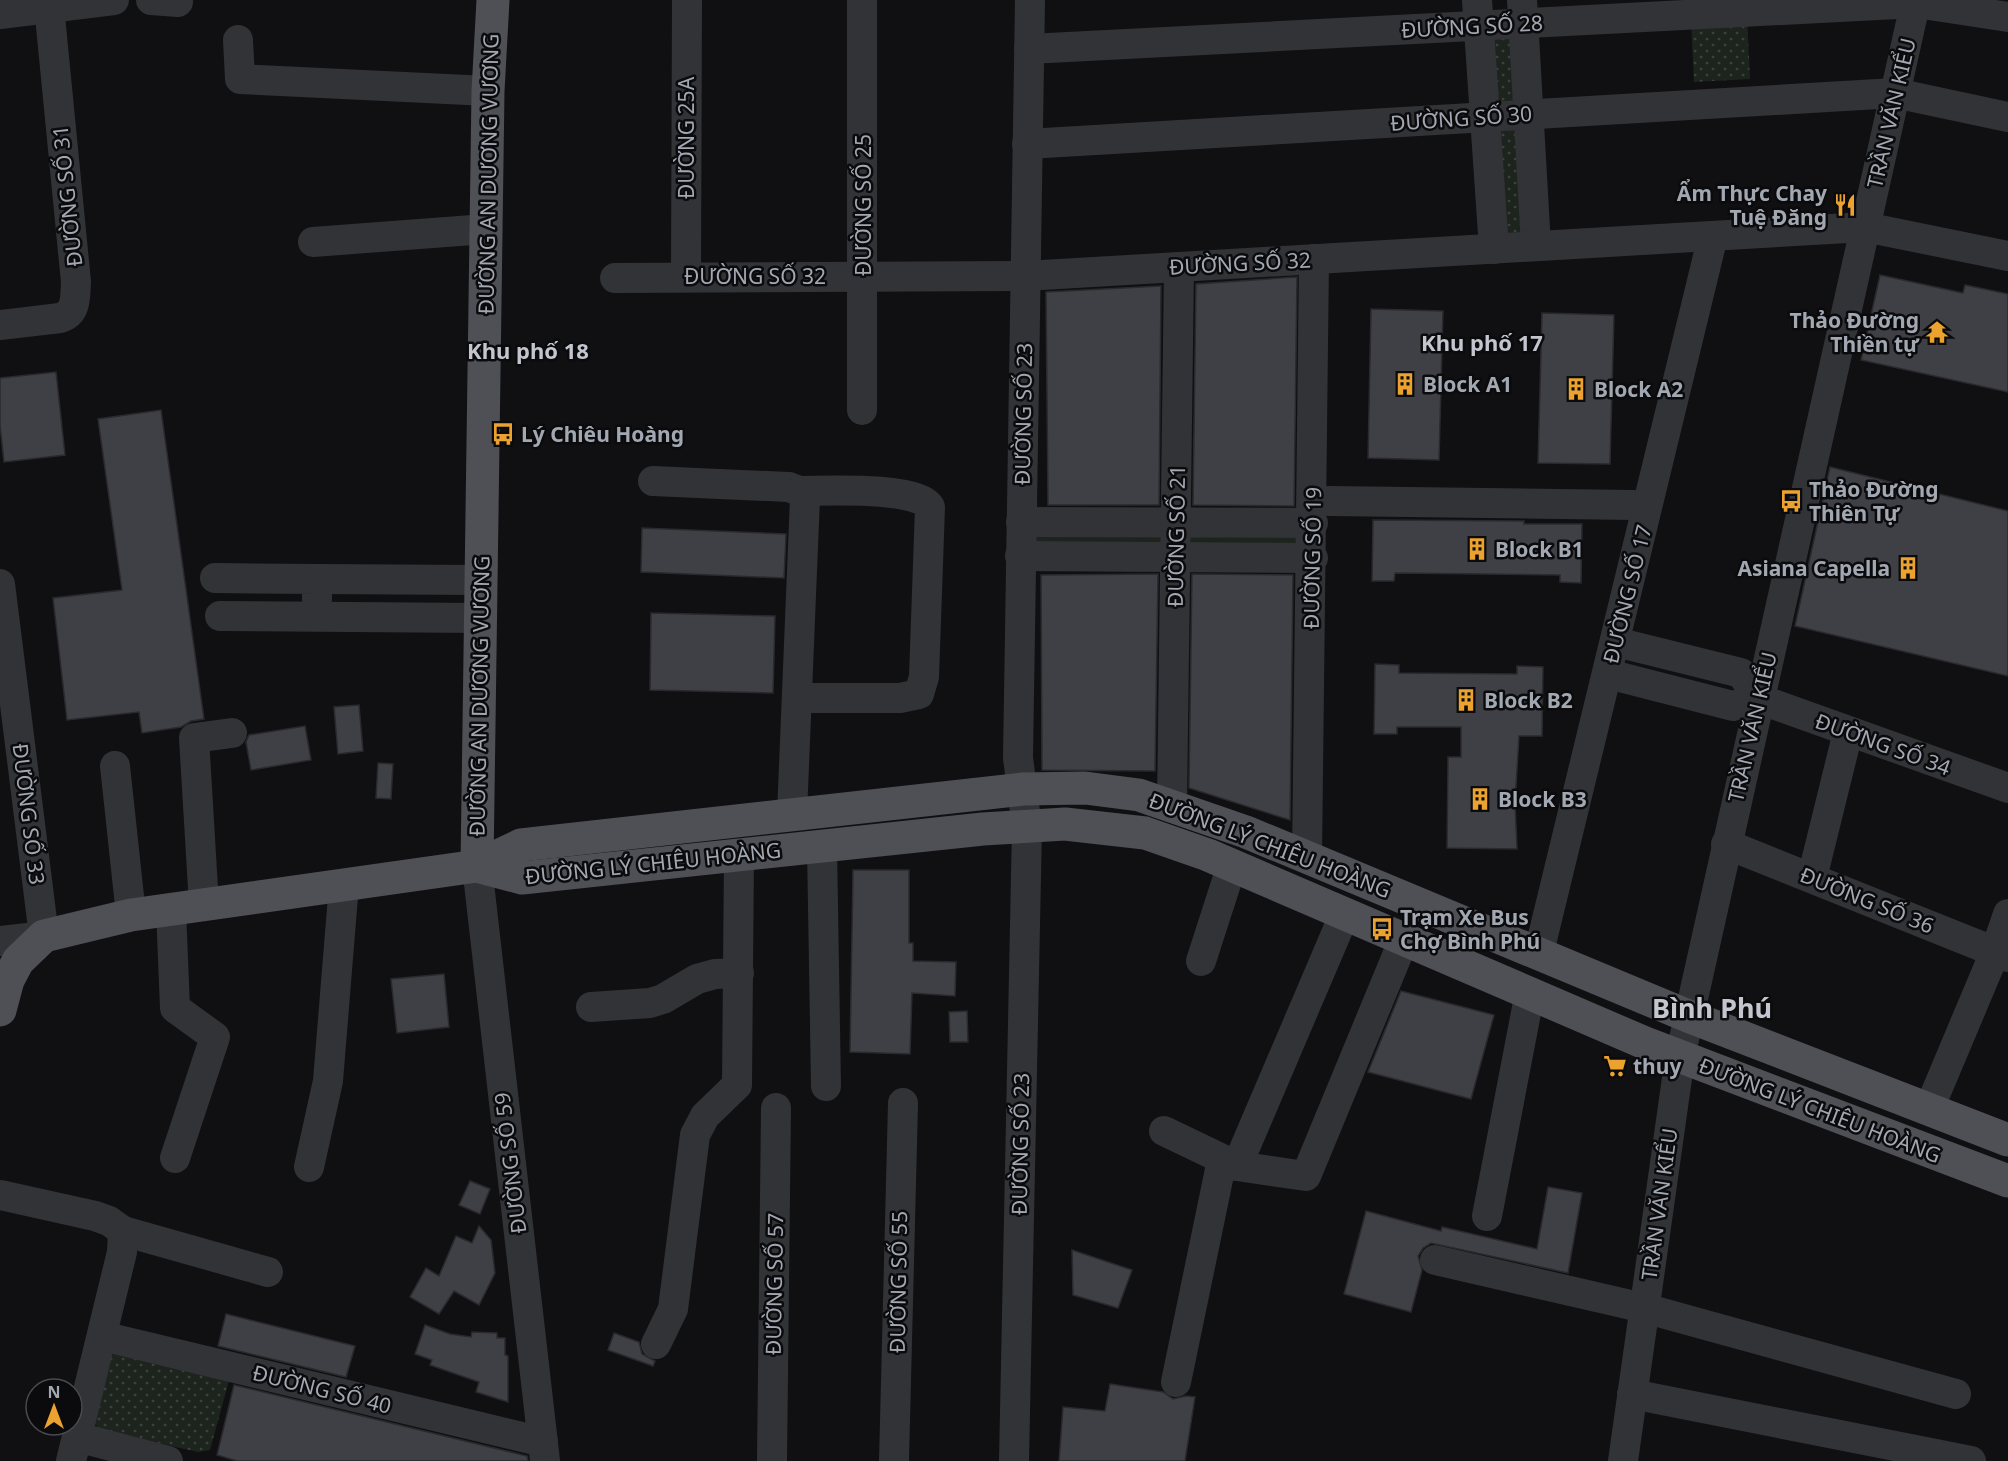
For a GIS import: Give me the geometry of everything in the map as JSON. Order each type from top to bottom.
[{"type":"main road","name":"ĐƯỜNG AN DƯƠNG VƯƠNG","points":[[44,936],[131,915],[477,866],[479,580],[483,527],[488,91],[493,0]]},
{"type":"main road","name":"ĐƯỜNG LÝ CHIÊU HOÀNG","points":[[477,866],[521,845],[1023,789],[1057,787],[1108,789],[1172,805],[1307,857],[1688,1016],[2008,1140]]},
{"type":"main road","name":"ĐƯỜNG LÝ CHIÊU HOÀNG","points":[[477,866],[522,878],[983,829],[1065,824],[1106,826],[1145,833],[1232,865],[1680,1057],[2008,1180]]},
{"type":"main road","points":[[0,1010],[8,980],[18,961],[44,936]]},
{"type":"street","points":[[0,14],[48,6],[114,0]]},
{"type":"street","name":"ĐƯỜNG 25A","points":[[686,276],[687,0]]},
{"type":"street","name":"ĐƯỜNG SỐ 25","points":[[862,0],[862,410]]},
{"type":"street","name":"ĐƯỜNG SỐ 23","points":[[1014,1461],[1027,827],[1018,758],[1030,0]]},
{"type":"street","points":[[1916,1],[2008,17]]},
{"type":"street","name":"ĐƯỜNG SỐ 28","points":[[1029,49],[1478,13],[1916,1]]},
{"type":"street","name":"TRẦN VĂN KIỂU","points":[[1623,1461],[1680,1057],[1688,1016],[1916,1]]},
{"type":"street","name":"ĐƯỜNG SỐ 31","points":[[0,325],[60,318],[68,316],[74,309],[76,282],[48,6]]},
{"type":"street","points":[[1522,12],[1536,246]]},
{"type":"street","points":[[1478,13],[1494,249]]},
{"type":"street","points":[[238,40],[240,79],[488,91]]},
{"type":"street","points":[[1895,93],[2008,117]]},
{"type":"street","name":"ĐƯỜNG SỐ 30","points":[[1027,144],[1895,93]]},
{"type":"street","points":[[1865,227],[2008,256]]},
{"type":"street","name":"ĐƯỜNG SỐ 32","points":[[615,278],[1025,276],[1865,227]]},
{"type":"street","points":[[313,242],[486,229]]},
{"type":"street","name":"ĐƯỜNG SỐ 17","points":[[1539,952],[1713,236]]},
{"type":"street","name":"ĐƯỜNG SỐ 19","points":[[1307,857],[1313,558],[1321,512],[1314,259]]},
{"type":"street","name":"ĐƯỜNG SỐ 21","points":[[1172,805],[1179,267]]},
{"type":"street","points":[[653,481],[789,487],[799,491],[881,492],[921,499],[930,507],[924,677],[919,694],[912,698],[798,698]]},
{"type":"street","points":[[792,814],[805,498],[799,491]]},
{"type":"street","points":[[1021,522],[1177,522],[1321,512],[1634,505]]},
{"type":"street","points":[[1020,556],[1313,558]]},
{"type":"street","points":[[215,578],[479,580]]},
{"type":"street","points":[[317,579],[318,617]]},
{"type":"street","name":"ĐƯỜNG SỐ 33","points":[[0,584],[44,936]]},
{"type":"street","points":[[220,616],[480,618]]},
{"type":"street","points":[[1608,674],[1733,706],[1759,699],[1741,673],[1616,642]]},
{"type":"street","name":"ĐƯỜNG SỐ 34","points":[[1759,699],[2008,788]]},
{"type":"street","points":[[1812,878],[1848,732]]},
{"type":"street","points":[[204,905],[194,738],[232,733]]},
{"type":"street","points":[[115,766],[131,915]]},
{"type":"street","name":"ĐƯỜNG SỐ 36","points":[[1726,844],[2002,955]]},
{"type":"street","points":[[822,847],[826,1086]]},
{"type":"street","points":[[656,1344],[673,1309],[695,1135],[705,1116],[737,1085],[739,855]]},
{"type":"street","points":[[1201,961],[1232,865]]},
{"type":"street","name":"ĐƯỜNG SỐ 59","points":[[477,866],[544,1452]]},
{"type":"street","points":[[309,1167],[328,1082],[344,884]]},
{"type":"street","points":[[171,910],[175,1008],[215,1037],[175,1158]]},
{"type":"street","points":[[1176,1382],[1229,1163],[1345,914]]},
{"type":"street","points":[[1929,1109],[2002,955],[2008,914]]},
{"type":"street","points":[[0,941],[44,936]]},
{"type":"street","points":[[1164,1131],[1229,1163],[1306,1176],[1404,939]]},
{"type":"street","points":[[591,1007],[650,1003],[663,999],[697,979],[715,974],[739,973]]},
{"type":"street","points":[[1487,1216],[1530,992]]},
{"type":"street","name":"ĐƯỜNG SỐ 55","points":[[894,1461],[903,1103]]},
{"type":"street","name":"ĐƯỜNG SỐ 57","points":[[772,1461],[776,1108]]},
{"type":"street","points":[[0,1194],[95,1216],[109,1221],[123,1231],[268,1272]]},
{"type":"street","points":[[123,1231],[122,1252],[74,1449],[168,1461]]},
{"type":"street","points":[[1435,1260],[1644,1308],[1956,1394]]},
{"type":"street","name":"ĐƯỜNG SỐ 40","points":[[102,1336],[544,1452]]},
{"type":"street","points":[[1632,1394],[1971,1461]]},
{"type":"shaded area","points":[[1747,16],[1750,79],[1694,82],[1691,19]]},
{"type":"shaded area","points":[[1516,30],[1521,107],[1492,109],[1487,32]]},
{"type":"shaded area","points":[[1521,122],[1528,240],[1500,240],[1493,123]]},
{"type":"shaded area","points":[[1032,528],[1170,529],[1169,550],[1032,549]]},
{"type":"shaded area","points":[[1183,530],[1307,530],[1306,551],[1183,550]]},
{"type":"shaded area","points":[[120,1350],[230,1377],[210,1450],[198,1452],[100,1430],[92,1420],[111,1356]]},
{"type":"building","name":"Thảo Đường Thiền tự","points":[[1880,275],[1963,293],[1965,285],[2008,294],[2008,392],[1861,360]]},
{"type":"building","points":[[1297,277],[1294,506],[1193,505],[1196,284]]},
{"type":"building","points":[[1161,286],[1159,505],[1048,505],[1046,292]]},
{"type":"building","name":"Block A1","points":[[1371,309],[1443,311],[1439,460],[1368,458]]},
{"type":"building","name":"Block A2","points":[[1542,313],[1614,315],[1610,464],[1538,463]]},
{"type":"building","points":[[56,372],[65,455],[4,462],[0,425],[0,378]]},
{"type":"building","points":[[161,410],[204,719],[191,721],[181,727],[142,733],[139,712],[67,720],[53,598],[122,590],[98,419]]},
{"type":"building","name":"Asiana Capella","points":[[1830,467],[2008,511],[2008,676],[1795,626]]},
{"type":"building","name":"Block B1","points":[[1373,520],[1524,521],[1524,524],[1582,524],[1581,583],[1560,582],[1560,575],[1395,573],[1394,581],[1372,581]]},
{"type":"building","points":[[642,528],[786,534],[784,578],[641,572]]},
{"type":"building","points":[[1158,574],[1155,771],[1042,770],[1041,575]]},
{"type":"building","points":[[1192,574],[1293,575],[1290,820],[1189,788]]},
{"type":"building","points":[[651,613],[775,616],[773,693],[650,690]]},
{"type":"building","points":[[1375,664],[1399,665],[1399,673],[1517,674],[1517,666],[1543,667],[1542,736],[1519,736],[1515,803],[1517,849],[1447,848],[1448,757],[1461,757],[1461,727],[1397,727],[1397,734],[1374,734]]},
{"type":"building","points":[[359,705],[363,751],[338,754],[334,707]]},
{"type":"building","points":[[305,726],[311,760],[251,770],[246,742],[249,735]]},
{"type":"building","points":[[378,763],[393,764],[391,799],[376,798]]},
{"type":"building","points":[[853,870],[909,870],[909,943],[913,943],[913,961],[956,962],[955,996],[912,993],[910,1054],[850,1052]]},
{"type":"building","points":[[444,974],[449,1027],[397,1033],[391,979]]},
{"type":"building","points":[[1401,991],[1494,1015],[1471,1099],[1368,1072]]},
{"type":"building","points":[[967,1011],[968,1042],[950,1042],[949,1012]]},
{"type":"building","points":[[470,1181],[490,1189],[480,1214],[459,1205]]},
{"type":"building","points":[[1548,1187],[1582,1193],[1568,1273],[1431,1243],[1423,1248],[1418,1256],[1422,1270],[1411,1312],[1344,1294],[1366,1211],[1441,1231],[1442,1227],[1537,1249]]},
{"type":"building","points":[[479,1226],[491,1240],[495,1273],[479,1305],[454,1291],[439,1314],[410,1297],[426,1268],[439,1276],[456,1236],[472,1243]]},
{"type":"building","points":[[1072,1250],[1132,1270],[1118,1308],[1073,1295]]},
{"type":"building","points":[[226,1314],[355,1346],[346,1377],[218,1346]]},
{"type":"building","points":[[425,1325],[450,1334],[471,1337],[472,1332],[497,1333],[497,1338],[505,1338],[505,1355],[508,1356],[508,1402],[476,1392],[479,1382],[430,1365],[432,1360],[415,1354]]},
{"type":"building","points":[[614,1333],[639,1342],[642,1354],[655,1361],[653,1366],[608,1350]]},
{"type":"building","points":[[1110,1384],[1163,1392],[1173,1399],[1186,1396],[1195,1397],[1185,1461],[1059,1461],[1063,1407],[1105,1411]]},
{"type":"building","points":[[234,1385],[527,1456],[528,1461],[237,1461],[217,1455]]},
{"type":"place","name":"Ẩm Thực Chay Tuệ Đăng","points":[[1845,205]]},
{"type":"place","name":"Thảo Đường Thiền tự","points":[[1937,332]]},
{"type":"place","name":"Block A1","points":[[1405,384]]},
{"type":"place","name":"Block A2","points":[[1576,389]]},
{"type":"place","name":"Lý Chiêu Hoàng","points":[[503,434]]},
{"type":"place","name":"Thảo Đường Thiên Tự","points":[[1791,501]]},
{"type":"place","name":"Block B1","points":[[1477,549]]},
{"type":"place","name":"Asiana Capella","points":[[1908,568]]},
{"type":"place","name":"Block B2","points":[[1466,700]]},
{"type":"place","name":"Block B3","points":[[1480,799]]},
{"type":"place","name":"Trạm Xe Bus Chợ Bình Phú","points":[[1382,929]]},
{"type":"place","name":"thuy","points":[[1615,1066]]},
{"type":"district","name":"Khu phố 17","points":[[1482,342]]},
{"type":"district","name":"Khu phố 18","points":[[528,350]]},
{"type":"district","name":"Bình Phú","points":[[1712,1007]]}]
